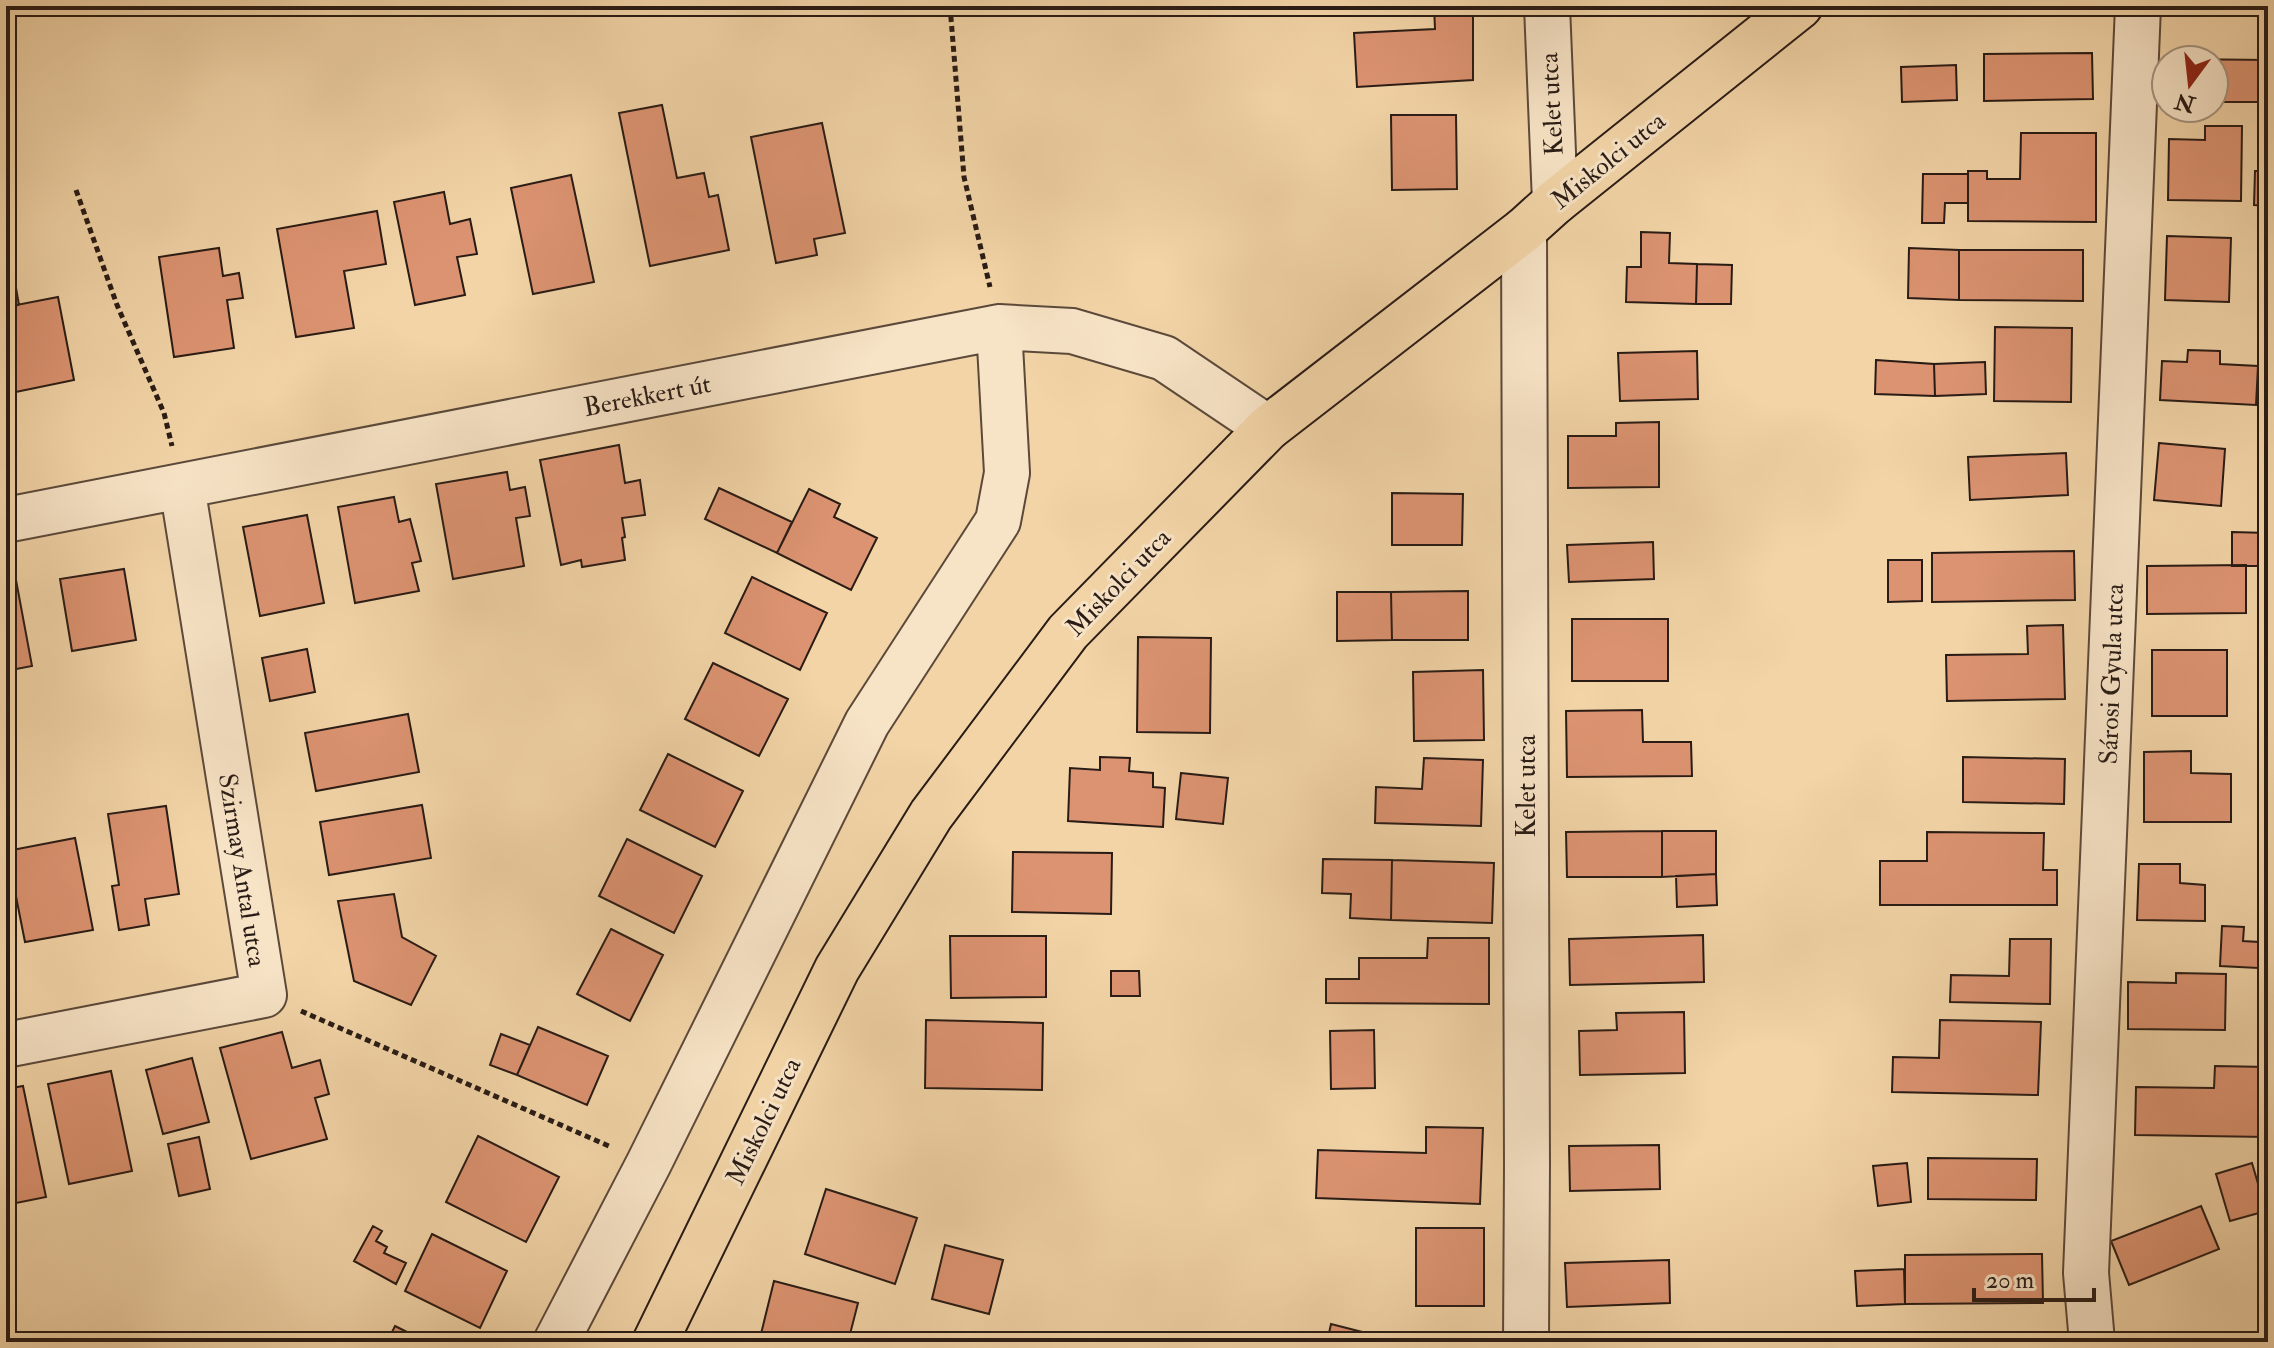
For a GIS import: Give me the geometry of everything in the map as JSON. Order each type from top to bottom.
[{"type":"main road","name":"Miskolci utca","points":[[655,1342],[837,969],[931,815],[1068,632],[1268,428],[1540,216],[1800,6]]},
{"type":"street","name":"Kelet utca","points":[[1526,1342],[1540,216],[1547,6]]},
{"type":"street","name":"Sárosi Gyula utca","points":[[2092,1342],[2086,1273],[2138,6]]},
{"type":"street","name":"Berekkert út","points":[[6,520],[999,327],[1072,331],[1164,358],[1268,428]]},
{"type":"street","points":[[556,1342],[649,1163],[867,723],[998,521],[1007,473],[999,327]]},
{"type":"street","name":"Szirmay Antal utca","points":[[6,1045],[264,995],[182,486]]},
{"type":"path","points":[[950,6],[964,177],[999,327]]},
{"type":"path","points":[[76,190],[117,305],[164,413],[182,486]]},
{"type":"path","points":[[264,995],[649,1163]]},
{"type":"building","points":[[1434,6],[1473,6],[1473,80],[1357,87],[1354,33],[1435,29]]},
{"type":"building","points":[[2092,53],[2093,99],[1984,101],[1984,54]]},
{"type":"building","points":[[2230,60],[2268,60],[2268,102],[2230,102]]},
{"type":"building","points":[[1956,65],[1957,100],[1902,102],[1901,67]]},
{"type":"building","points":[[662,105],[677,178],[704,173],[709,197],[718,195],[729,250],[650,266],[619,113]]},
{"type":"building","points":[[1391,115],[1456,115],[1457,189],[1392,190]]},
{"type":"building","points":[[822,123],[845,233],[814,239],[817,255],[776,263],[751,137]]},
{"type":"building","points":[[2205,126],[2242,126],[2241,201],[2168,200],[2169,139],[2205,140]]},
{"type":"building","points":[[2021,133],[2096,133],[2096,222],[1968,221],[1968,171],[1987,171],[1987,179],[2020,179]]},
{"type":"building","points":[[2255,171],[2268,171],[2268,206],[2254,205]]},
{"type":"building","points":[[1923,174],[1968,174],[1968,203],[1945,203],[1944,223],[1922,223]]},
{"type":"building","points":[[571,175],[594,282],[533,294],[511,188]]},
{"type":"building","points":[[444,192],[450,224],[470,219],[477,254],[457,257],[465,295],[415,305],[394,202]]},
{"type":"building","points":[[377,211],[386,264],[344,271],[354,328],[296,337],[277,229]]},
{"type":"building","points":[[6,231],[19,305],[6,307]]},
{"type":"building","points":[[1641,232],[1670,233],[1669,263],[1697,264],[1696,304],[1626,302],[1627,267],[1641,267]]},
{"type":"building","points":[[2167,236],[2231,238],[2229,302],[2165,300]]},
{"type":"building","points":[[219,248],[223,276],[239,273],[243,298],[227,300],[234,348],[174,357],[159,257]]},
{"type":"building","points":[[1909,248],[1959,250],[1959,300],[1908,298]]},
{"type":"building","points":[[1959,250],[2083,250],[2083,301],[1959,300]]},
{"type":"building","points":[[1697,264],[1732,265],[1731,304],[1696,304]]},
{"type":"building","points":[[58,297],[74,380],[6,394],[6,307]]},
{"type":"building","points":[[1995,327],[2072,328],[2071,402],[1994,401]]},
{"type":"building","points":[[2188,350],[2220,351],[2220,364],[2258,366],[2256,405],[2160,400],[2162,361],[2187,362]]},
{"type":"building","points":[[1697,351],[1698,399],[1620,401],[1618,353]]},
{"type":"building","points":[[1876,360],[1934,364],[1935,396],[1875,394]]},
{"type":"building","points":[[1985,362],[1986,394],[1935,396],[1934,364]]},
{"type":"building","points":[[1659,422],[1659,487],[1568,488],[1568,436],[1616,436],[1616,423]]},
{"type":"building","points":[[2159,443],[2225,449],[2221,506],[2154,500]]},
{"type":"building","points":[[619,445],[625,483],[640,480],[645,515],[622,518],[625,560],[582,567],[581,560],[561,565],[540,460]]},
{"type":"building","points":[[2066,453],[2068,495],[1970,500],[1968,457]]},
{"type":"building","points":[[507,472],[510,490],[525,487],[530,516],[516,518],[524,566],[453,579],[436,484]]},
{"type":"building","points":[[719,488],[792,522],[777,553],[705,519]]},
{"type":"building","points":[[809,489],[840,504],[834,517],[877,538],[851,590],[777,553]]},
{"type":"building","points":[[1392,493],[1463,494],[1462,545],[1392,545]]},
{"type":"building","points":[[394,497],[399,522],[410,519],[421,561],[412,563],[419,591],[355,603],[338,507]]},
{"type":"building","points":[[307,515],[324,603],[260,616],[243,527]]},
{"type":"building","points":[[2232,532],[2268,533],[2268,566],[2232,566]]},
{"type":"building","points":[[1653,542],[1654,579],[1569,582],[1567,545]]},
{"type":"building","points":[[2074,551],[2075,600],[1932,602],[1932,553]]},
{"type":"building","points":[[1888,560],[1922,560],[1922,601],[1888,602]]},
{"type":"building","points":[[2246,565],[2246,613],[2147,614],[2147,566]]},
{"type":"building","points":[[124,569],[136,640],[72,651],[60,579]]},
{"type":"building","points":[[752,577],[827,613],[800,670],[725,633]]},
{"type":"building","points":[[16,580],[32,666],[6,671],[6,582]]},
{"type":"building","points":[[1468,591],[1468,640],[1392,640],[1391,592]]},
{"type":"building","points":[[1337,592],[1391,592],[1392,640],[1337,641]]},
{"type":"building","points":[[1572,619],[1668,619],[1668,681],[1572,681]]},
{"type":"building","points":[[2063,625],[2065,699],[1947,701],[1946,655],[2028,654],[2027,626]]},
{"type":"building","points":[[1138,637],[1211,638],[1210,733],[1137,732]]},
{"type":"building","points":[[307,649],[315,692],[270,701],[262,658]]},
{"type":"building","points":[[2152,650],[2227,650],[2227,716],[2152,716]]},
{"type":"building","points":[[713,663],[788,699],[759,756],[685,719]]},
{"type":"building","points":[[1483,670],[1484,740],[1414,741],[1413,672]]},
{"type":"building","points":[[1642,710],[1643,742],[1691,742],[1692,776],[1567,777],[1566,711]]},
{"type":"building","points":[[408,714],[419,772],[316,791],[305,733]]},
{"type":"building","points":[[2191,751],[2191,773],[2231,774],[2231,822],[2144,822],[2144,752]]},
{"type":"building","points":[[668,754],[743,791],[715,847],[640,810]]},
{"type":"building","points":[[1100,757],[1130,758],[1129,771],[1153,773],[1153,787],[1165,788],[1163,827],[1068,821],[1070,768],[1100,770]]},
{"type":"building","points":[[1963,757],[2065,759],[2064,804],[1963,802]]},
{"type":"building","points":[[1424,758],[1483,760],[1481,826],[1375,823],[1376,787],[1422,789]]},
{"type":"building","points":[[1181,773],[1228,778],[1223,824],[1176,819]]},
{"type":"building","points":[[422,805],[431,858],[329,875],[320,822]]},
{"type":"building","points":[[166,806],[179,894],[145,899],[149,925],[119,930],[112,886],[119,885],[108,814]]},
{"type":"building","points":[[1662,831],[1716,831],[1716,874],[1662,877]]},
{"type":"building","points":[[1662,831],[1662,877],[1567,877],[1566,832]]},
{"type":"building","points":[[1927,832],[2044,833],[2043,870],[2057,870],[2057,905],[1880,905],[1880,861],[1927,861]]},
{"type":"building","points":[[75,838],[93,930],[25,942],[7,851]]},
{"type":"building","points":[[627,839],[702,876],[674,933],[599,896]]},
{"type":"building","points":[[1013,852],[1112,853],[1111,914],[1012,912]]},
{"type":"building","points":[[1323,859],[1392,860],[1391,920],[1350,918],[1351,894],[1322,893]]},
{"type":"building","points":[[1392,860],[1494,863],[1492,923],[1391,920]]},
{"type":"building","points":[[2139,864],[2180,864],[2180,883],[2205,885],[2205,921],[2137,920]]},
{"type":"building","points":[[1716,874],[1717,905],[1677,907],[1676,876]]},
{"type":"building","points":[[394,894],[402,937],[436,956],[411,1005],[354,981],[338,901]]},
{"type":"building","points":[[2222,926],[2244,927],[2243,941],[2259,942],[2258,968],[2220,966]]},
{"type":"building","points":[[611,929],[663,955],[630,1021],[577,994]]},
{"type":"building","points":[[1703,935],[1704,982],[1570,985],[1569,939]]},
{"type":"building","points":[[950,936],[1046,936],[1046,997],[951,998]]},
{"type":"building","points":[[1428,938],[1489,938],[1489,1004],[1326,1003],[1326,979],[1359,979],[1359,958],[1427,958]]},
{"type":"building","points":[[2010,939],[2051,939],[2050,1004],[1950,1002],[1951,975],[2009,976]]},
{"type":"building","points":[[1111,971],[1139,971],[1140,996],[1111,996]]},
{"type":"building","points":[[2176,973],[2226,974],[2225,1030],[2128,1029],[2128,982],[2176,983]]},
{"type":"building","points":[[1684,1012],[1685,1073],[1580,1075],[1579,1031],[1617,1030],[1616,1013]]},
{"type":"building","points":[[926,1020],[1043,1023],[1042,1090],[925,1088]]},
{"type":"building","points":[[1940,1020],[2041,1022],[2038,1095],[1892,1092],[1893,1057],[1939,1058]]},
{"type":"building","points":[[538,1027],[608,1056],[587,1105],[517,1075]]},
{"type":"building","points":[[1374,1030],[1375,1088],[1331,1089],[1330,1031]]},
{"type":"building","points":[[282,1032],[292,1068],[320,1060],[329,1094],[315,1098],[327,1139],[251,1159],[220,1048]]},
{"type":"building","points":[[501,1034],[530,1045],[517,1075],[490,1065]]},
{"type":"building","points":[[192,1058],[209,1122],[163,1134],[146,1070]]},
{"type":"building","points":[[2215,1066],[2268,1067],[2268,1137],[2135,1135],[2136,1087],[2214,1088]]},
{"type":"building","points":[[111,1071],[132,1171],[69,1184],[48,1084]]},
{"type":"building","points":[[23,1086],[46,1197],[6,1205],[6,1089]]},
{"type":"building","points":[[1426,1127],[1483,1128],[1480,1204],[1316,1198],[1318,1150],[1426,1153]]},
{"type":"building","points":[[478,1136],[559,1177],[526,1242],[446,1202]]},
{"type":"building","points":[[199,1137],[210,1189],[179,1196],[168,1144]]},
{"type":"building","points":[[1659,1145],[1660,1189],[1570,1191],[1569,1146]]},
{"type":"building","points":[[1928,1158],[2037,1159],[2036,1200],[1928,1199]]},
{"type":"building","points":[[1907,1163],[1911,1202],[1878,1206],[1873,1166]]},
{"type":"building","points":[[2252,1163],[2266,1211],[2230,1221],[2216,1174]]},
{"type":"building","points":[[826,1189],[917,1218],[895,1284],[805,1254]]},
{"type":"building","points":[[2201,1206],[2219,1249],[2129,1285],[2111,1241]]},
{"type":"building","points":[[373,1226],[382,1231],[376,1241],[387,1247],[384,1253],[406,1263],[396,1284],[354,1261]]},
{"type":"building","points":[[1416,1228],[1484,1228],[1484,1306],[1416,1306]]},
{"type":"building","points":[[432,1234],[507,1271],[480,1328],[405,1291]]},
{"type":"building","points":[[945,1245],[1003,1260],[989,1314],[932,1299]]},
{"type":"building","points":[[2042,1254],[2043,1303],[1905,1304],[1905,1255]]},
{"type":"building","points":[[1669,1260],[1670,1303],[1567,1307],[1565,1263]]},
{"type":"building","points":[[1904,1269],[1905,1304],[1857,1306],[1855,1271]]},
{"type":"building","points":[[774,1281],[858,1303],[848,1342],[759,1342]]},
{"type":"building","points":[[1331,1324],[1378,1336],[1376,1342],[1327,1342]]},
{"type":"building","points":[[395,1326],[427,1342],[387,1342]]}]
